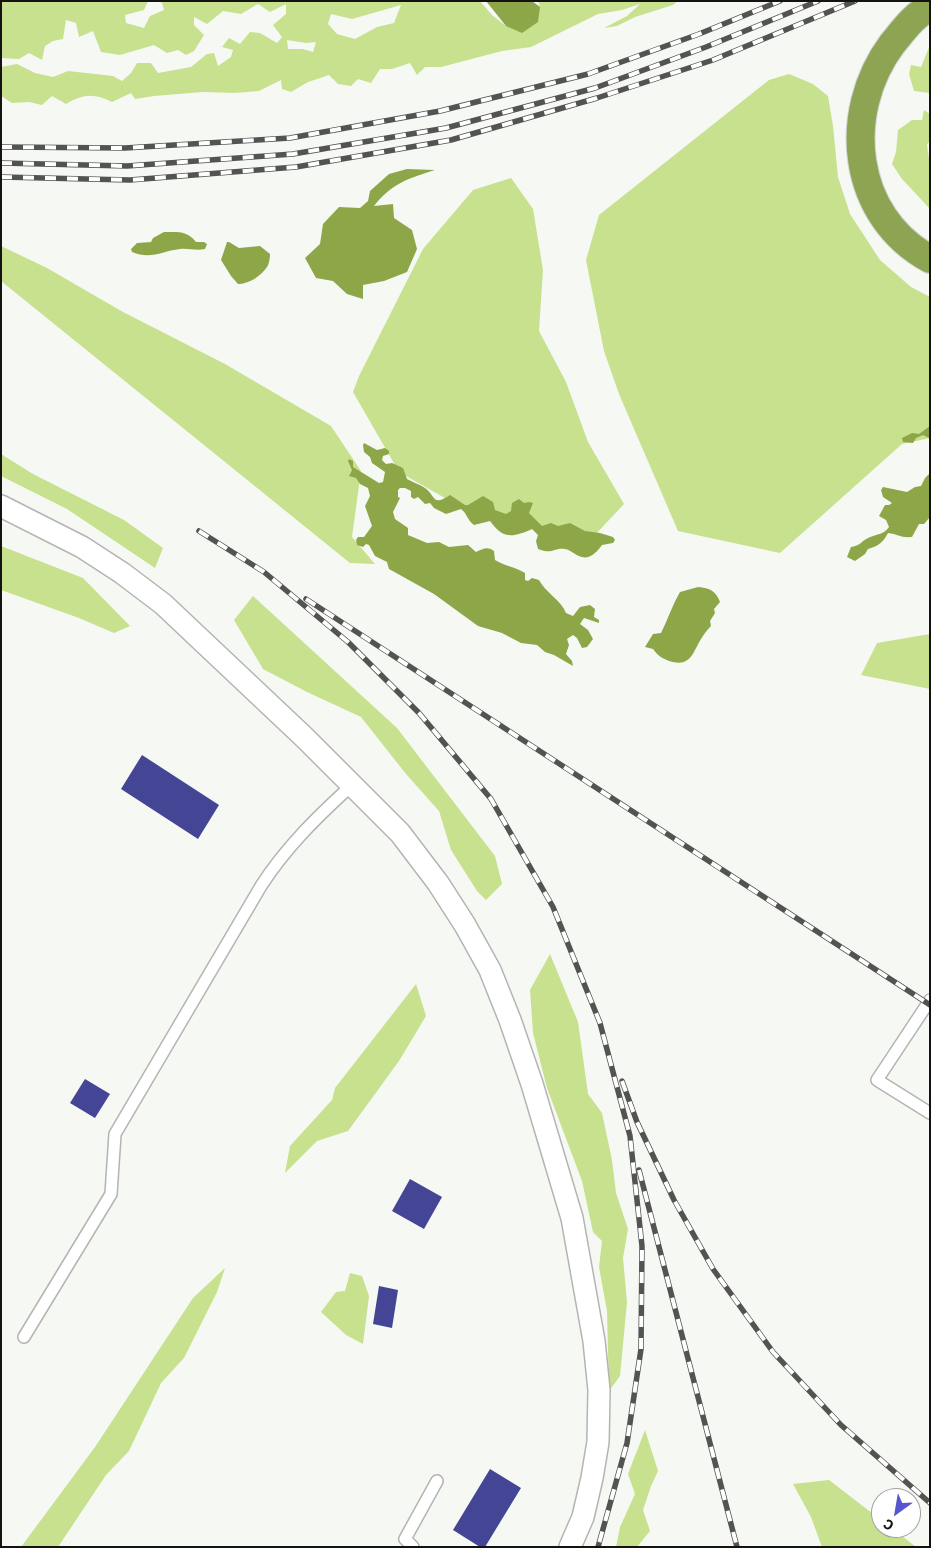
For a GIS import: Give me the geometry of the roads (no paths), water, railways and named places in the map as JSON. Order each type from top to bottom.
[{"type":"highway","points":[[930,7],[924,10],[904,29],[885,54],[873,78],[864,103],[860,133],[862,162],[868,187],[878,210],[898,235],[930,260]]},
{"type":"street","points":[[1,506],[82,547],[122,573],[163,604],[352,784],[400,833],[438,882],[490,970],[532,1084],[572,1218],[594,1341],[599,1390],[598,1442],[583,1517],[570,1547]]},
{"type":"lane","points":[[24,1337],[111,1194],[114,1134],[251,902],[277,861],[314,820],[352,784]]},
{"type":"lane","points":[[930,1000],[877,1080],[930,1113]]},
{"type":"lane","points":[[414,1547],[405,1539],[437,1482]]},
{"type":"railway","points":[[1,147],[125,148],[290,138],[440,111],[588,74],[699,34],[780,1]]},
{"type":"railway","points":[[1,163],[127,166],[293,154],[446,128],[595,88],[706,47],[818,1]]},
{"type":"railway","points":[[1,177],[130,180],[296,167],[451,140],[597,98],[713,60],[855,1]]},
{"type":"railway","points":[[199,531],[264,572],[348,642],[419,713],[491,799],[553,907],[600,1023],[630,1136],[642,1246],[641,1349],[627,1443],[598,1547]]},
{"type":"railway","points":[[306,599],[930,1005]]},
{"type":"railway","points":[[622,1081],[637,1122],[674,1200],[713,1269],[773,1352],[841,1425],[930,1503]]},
{"type":"railway","points":[[639,1170],[737,1547]]}]
